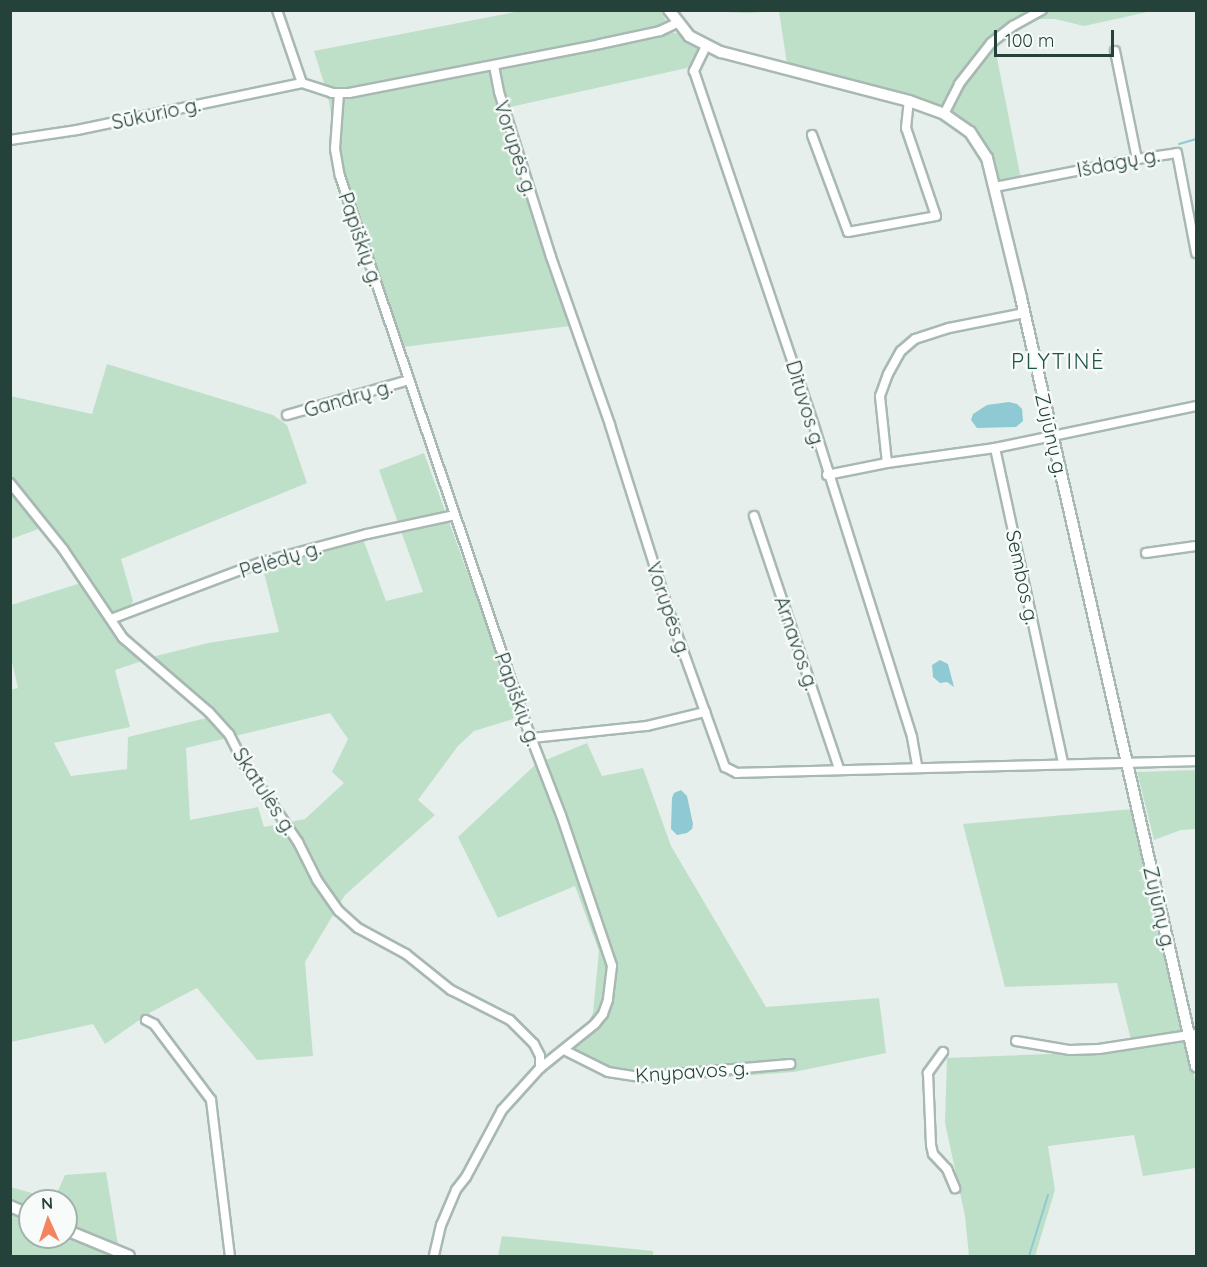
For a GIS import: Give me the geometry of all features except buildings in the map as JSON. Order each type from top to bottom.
[{"type":"main road","name":"Zujūnų g.","points":[[669,10],[689,36],[706,46],[738,58],[909,101],[944,114],[970,132],[980,145],[995,187],[1025,313],[1127,761],[1193,1035],[1197,1066]]},
{"type":"main road","points":[[78,1235],[129,1257]]},
{"type":"street","points":[[277,10],[302,83],[312,88],[339,93],[494,66],[660,31],[677,23]]},
{"type":"street","points":[[944,114],[959,84],[991,43],[1013,26],[1042,10]]},
{"type":"street","name":"Dituvos g.","points":[[706,46],[694,71],[770,292],[909,727],[917,766]]},
{"type":"street","points":[[1115,51],[1137,159]]},
{"type":"street","name":"Vorupės g.","points":[[494,66],[499,92],[551,257],[721,759],[726,768],[733,772],[1063,762],[1197,761]]},
{"type":"street","name":"Sūkurio g.","points":[[10,140],[84,128],[302,83]]},
{"type":"street","name":"Papiškių g.","points":[[339,93],[335,149],[340,177],[612,966],[608,1000],[603,1014],[564,1050],[540,1068],[502,1110],[466,1177],[456,1190],[441,1225],[434,1257]]},
{"type":"street","points":[[812,135],[848,232],[936,216],[906,128],[909,101]]},
{"type":"street","name":"Išdagų g.","points":[[995,187],[1177,153],[1180,158],[1197,253]]},
{"type":"street","points":[[887,463],[880,396],[888,374],[901,351],[915,339],[949,328],[1025,313]]},
{"type":"street","name":"Gandrų g.","points":[[287,415],[409,380]]},
{"type":"street","points":[[827,475],[887,463],[995,448],[1197,406]]},
{"type":"street","name":"Sembos g.","points":[[995,448],[1063,762]]},
{"type":"street","name":"Skatulės g.","points":[[10,483],[63,549],[123,638],[209,712],[229,734],[244,763],[298,842],[317,880],[339,911],[358,928],[406,954],[451,990],[510,1020],[534,1044],[540,1056],[540,1068]]},
{"type":"street","name":"Pelėdų g.","points":[[111,619],[262,562],[367,534],[455,515]]},
{"type":"street","name":"Arnavos g.","points":[[754,516],[839,769]]},
{"type":"street","points":[[1146,553],[1197,546]]},
{"type":"street","points":[[532,738],[647,726],[705,712]]},
{"type":"street","points":[[146,1020],[154,1024],[211,1100],[230,1257]]},
{"type":"street","points":[[1016,1041],[1070,1050],[1099,1049],[1193,1035]]},
{"type":"street","name":"Knypavos g.","points":[[564,1050],[608,1071],[641,1077],[790,1064]]},
{"type":"street","points":[[944,1053],[928,1073],[931,1145],[933,1154],[947,1169],[955,1188]]},
{"type":"green space","points":[[525,10],[661,11],[671,32],[679,34],[701,49],[687,68],[497,110],[570,326],[403,347],[340,166],[328,96],[314,51]]},
{"type":"green space","points":[[702,11],[779,11],[747,13]]},
{"type":"green space","points":[[779,11],[1152,11],[1084,26],[1055,19],[1039,19],[1006,34],[994,43],[1021,179],[999,185],[983,138],[955,114],[912,97],[787,64]]},
{"type":"green space","points":[[107,364],[273,415],[287,425],[307,483],[121,559],[133,601],[120,625],[152,657],[208,643],[279,632],[263,569],[363,539],[386,601],[423,592],[379,470],[424,453],[514,701],[516,712],[513,719],[474,731],[458,746],[418,800],[435,815],[345,895],[305,962],[313,1056],[257,1060],[197,988],[151,1012],[105,1044],[93,1024],[11,1042],[10,690],[18,688],[11,658],[11,605],[81,583],[41,528],[11,539],[10,396],[92,414]],"holes":[[[148,659],[219,715],[128,737],[127,769],[71,776],[54,743],[130,727],[115,670]],[[330,713],[348,739],[332,772],[344,783],[305,819],[264,827],[258,807],[190,820],[186,748]]]},
{"type":"green space","points":[[587,743],[602,776],[643,768],[671,846],[766,1007],[879,998],[886,1053],[794,1072],[644,1083],[603,1072],[574,1051],[593,1013],[599,951],[575,886],[498,918],[458,837],[536,764]]},
{"type":"green space","points":[[1196,770],[1196,829],[1181,830],[1154,840],[1137,772]]},
{"type":"green space","points":[[1133,809],[1196,1085],[1196,1172],[1195,1168],[1143,1176],[1134,1135],[1048,1146],[1055,1190],[1035,1256],[969,1256],[965,1216],[945,1123],[947,1058],[1102,1052],[1133,1048],[1117,983],[1005,987],[963,824]]},
{"type":"green space","points":[[106,1172],[118,1245],[78,1229],[78,1189],[59,1189],[65,1175]]},
{"type":"green space","points":[[10,1187],[18,1189],[18,1204],[11,1201]]},
{"type":"green space","points":[[10,1211],[18,1214],[18,1249],[78,1249],[78,1239],[119,1256],[11,1256]]},
{"type":"green space","points":[[502,1236],[653,1251],[653,1256],[498,1256]]},
{"type":"water","points":[[1009,402],[1017,404],[1022,409],[1023,421],[1016,427],[977,428],[971,420],[973,414],[987,405]]},
{"type":"water","points":[[940,660],[948,664],[954,687],[947,682],[940,683],[933,677],[932,665]]},
{"type":"water","points":[[681,790],[687,796],[693,824],[692,829],[687,833],[677,835],[671,829],[672,798],[674,793]]},
{"type":"waterway","points":[[1179,144],[1196,139]]},
{"type":"waterway","points":[[1029,1256],[1048,1195]]},
{"type":"district","name":"PLYTINĖ","points":[[1058,362]]}]
